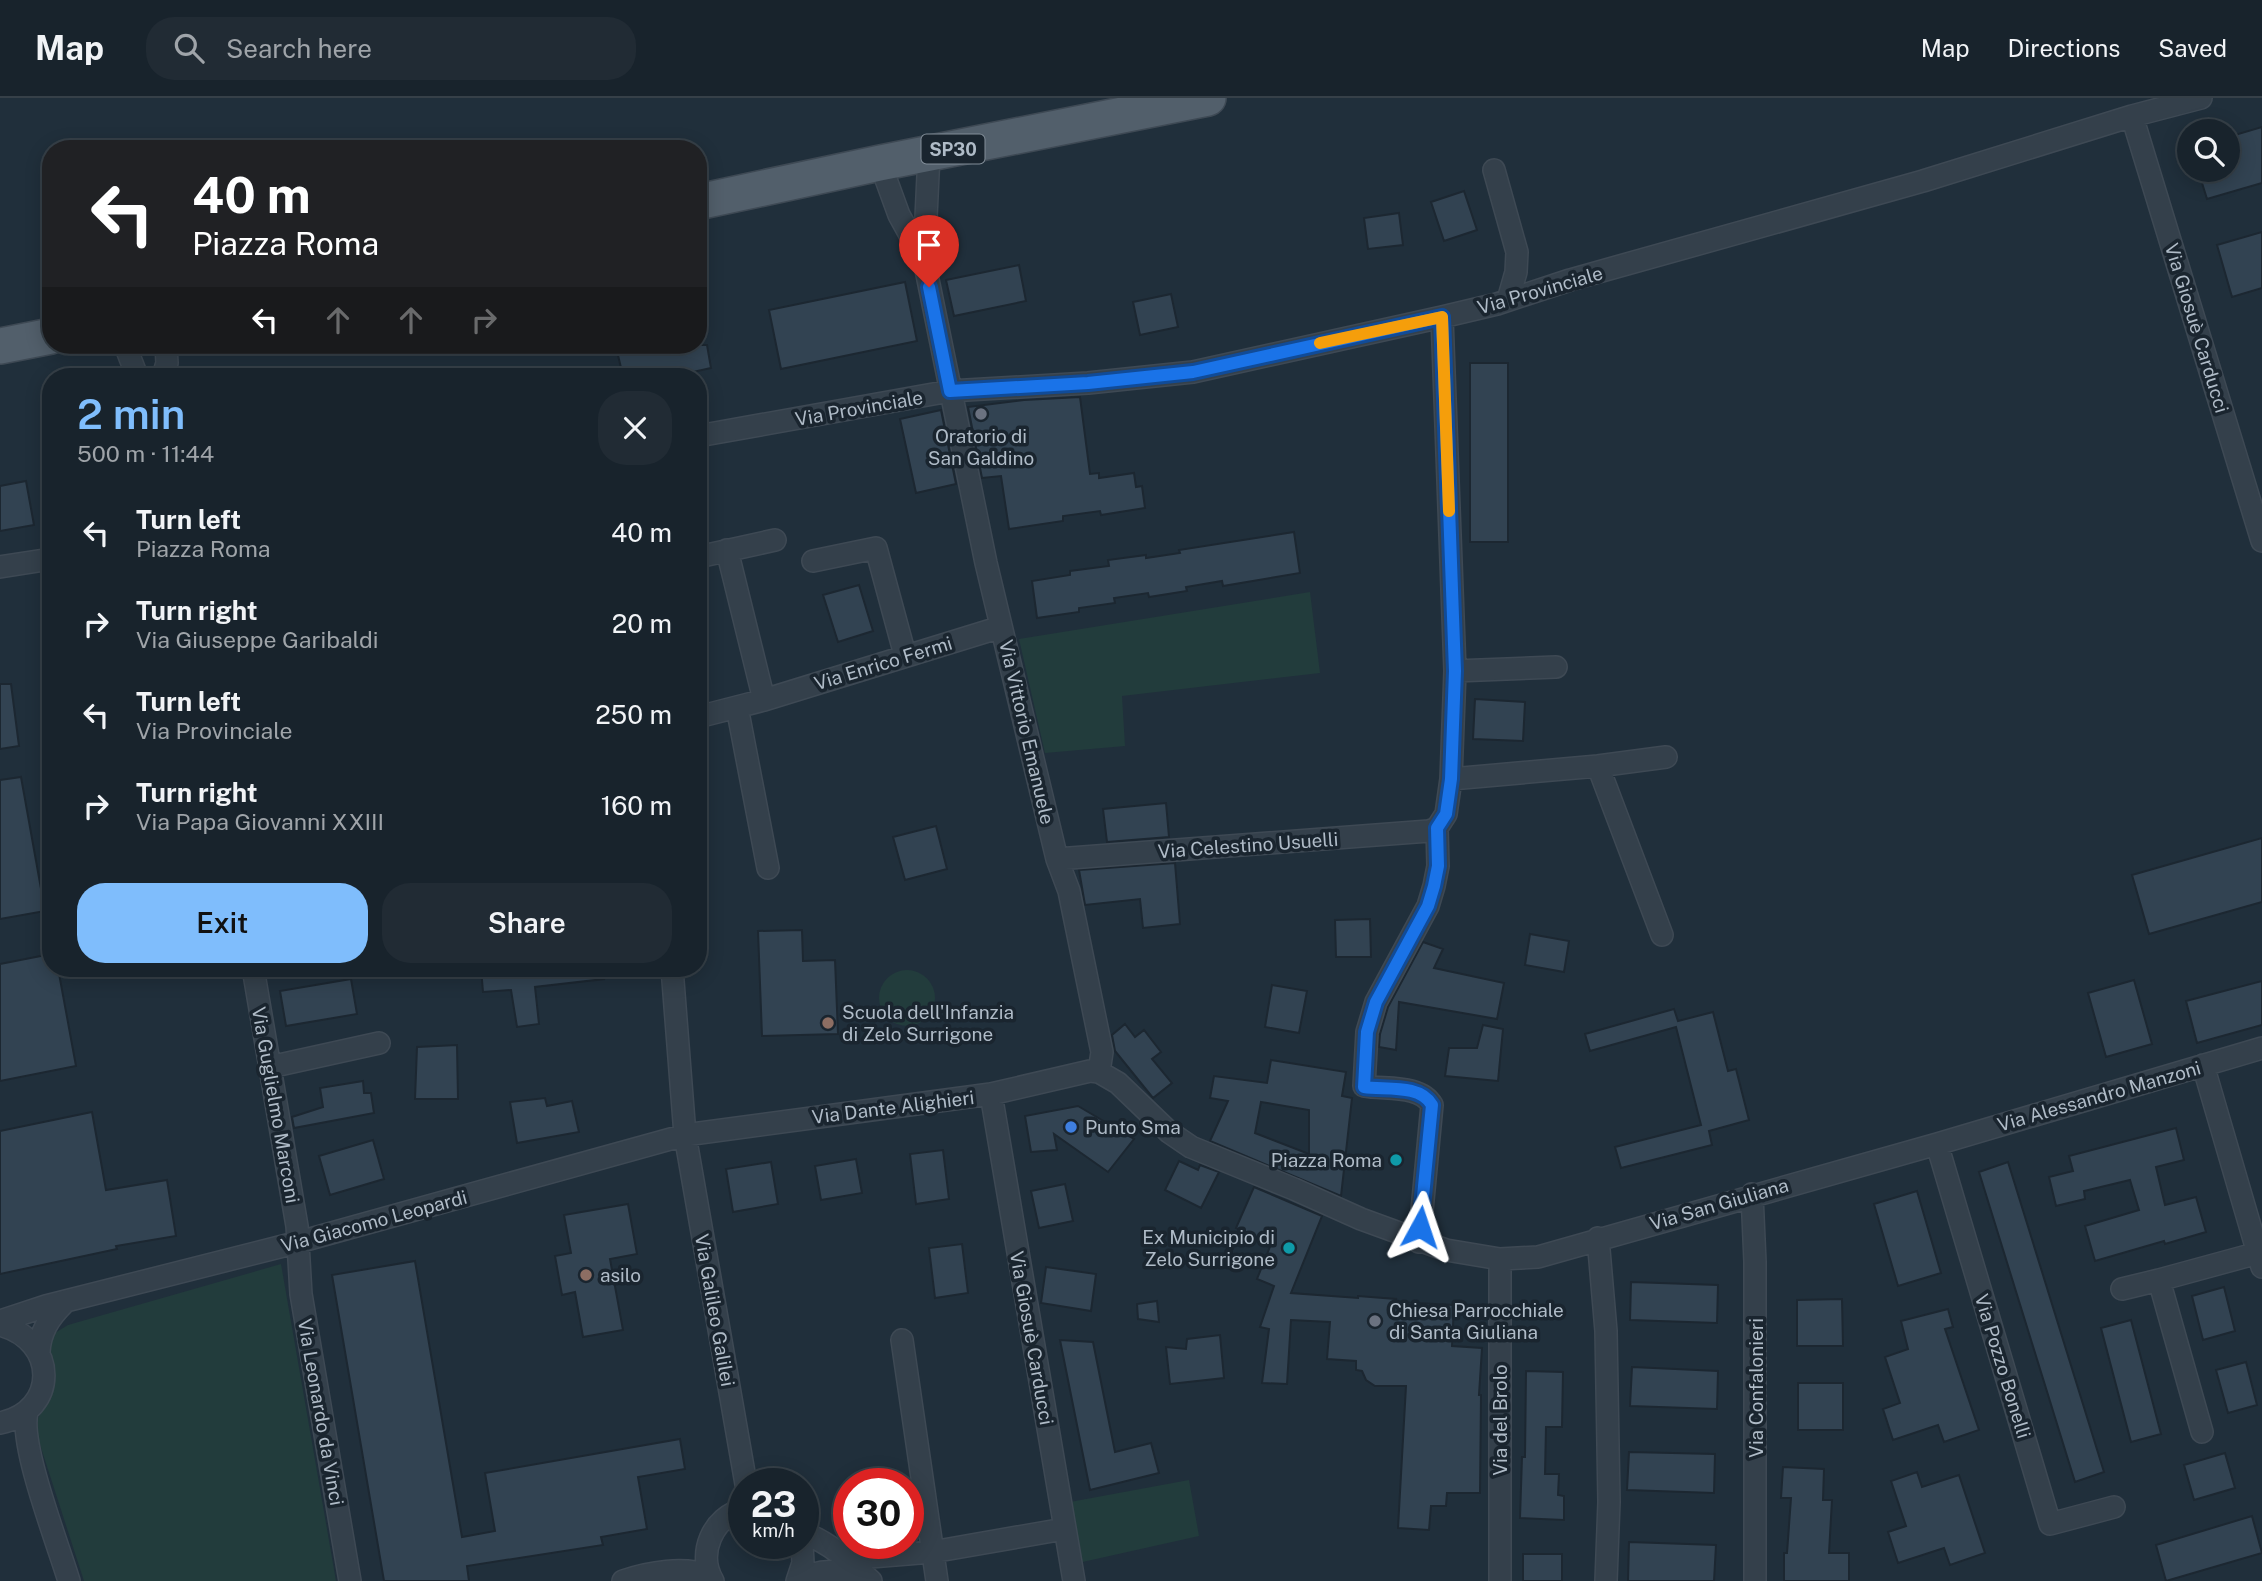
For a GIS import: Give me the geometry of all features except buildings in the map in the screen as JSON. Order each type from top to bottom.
[{"type":"main road","name":"SP30","points":[[707,200],[1208,98]]},
{"type":"main road","points":[[0,346],[42,338]]},
{"type":"street","name":"Via Provinciale","points":[[707,434],[950,391],[1088,383],[1193,372],[1442,317],[1923,181],[2132,116],[2201,98]]},
{"type":"street","name":"Via Giosuè Carducci","points":[[2132,116],[2262,541]]},
{"type":"street","points":[[924,260],[929,154]]},
{"type":"street","points":[[880,163],[899,215],[924,260]]},
{"type":"street","points":[[1494,170],[1517,252],[1516,272],[1508,300]]},
{"type":"street","name":"Via Vittorio Emanuele","points":[[924,260],[1002,627],[1057,859],[1069,891],[1102,1052],[1099,1072]]},
{"type":"street","points":[[1419,1242],[1432,1105],[1427,1096],[1417,1092],[1364,1087],[1367,1032],[1376,1002],[1428,906],[1438,866],[1437,828],[1446,814],[1451,779],[1455,671],[1442,317]]},
{"type":"street","points":[[707,555],[775,540]]},
{"type":"street","points":[[813,561],[876,548],[905,656]]},
{"type":"street","points":[[727,550],[764,700]]},
{"type":"street","points":[[0,567],[42,560]]},
{"type":"street","name":"Via Enrico Fermi","points":[[707,714],[764,700],[1002,627]]},
{"type":"street","points":[[1455,671],[1556,667]]},
{"type":"street","points":[[737,707],[768,868]]},
{"type":"street","points":[[1451,779],[1666,757]]},
{"type":"street","points":[[1598,766],[1661,935]]},
{"type":"street","name":"Via Celestino Usuelli","points":[[1057,859],[1429,831],[1437,828]]},
{"type":"street","name":"Via Guglielmo Marconi","points":[[255,977],[299,1242]]},
{"type":"street","name":"Via Galileo Galilei","points":[[673,977],[685,1135],[743,1468]]},
{"type":"street","points":[[270,1067],[379,1043]]},
{"type":"street","name":"Via Alessandro Manzoni","points":[[1937,1144],[2262,1048]]},
{"type":"street","points":[[2122,1289],[2260,1260],[2203,1065]]},
{"type":"street","name":"Via Dante Alighieri","points":[[685,1135],[991,1094],[1080,1072],[1099,1072]]},
{"type":"street","points":[[1099,1072],[1118,1083],[1169,1132],[1191,1147],[1419,1242],[1446,1250],[1500,1259]]},
{"type":"street","name":"Via Giosuè Carducci","points":[[991,1094],[1064,1529],[1068,1580]]},
{"type":"street","name":"Via Giacomo Leopardi","points":[[0,1323],[47,1306],[299,1242],[685,1135]]},
{"type":"street","name":"Via San Giuliana","points":[[1500,1259],[1538,1257],[1752,1194],[1937,1144]]},
{"type":"street","name":"Via Pozzo Bonelli","points":[[1937,1144],[2050,1524],[2114,1507]]},
{"type":"street","name":"Via Confalonieri","points":[[1752,1194],[1755,1262],[1755,1581]]},
{"type":"street","points":[[1598,1238],[1602,1258],[1606,1331],[1609,1502],[1606,1581]]},
{"type":"street","name":"Via Leonardo da Vinci","points":[[299,1242],[301,1294],[350,1581]]},
{"type":"street","name":"Via del Brolo","points":[[1500,1259],[1500,1581]]},
{"type":"street","points":[[2159,1280],[2202,1432]]},
{"type":"street","points":[[39,1352],[45,1327],[63,1304]]},
{"type":"street","points":[[0,1323],[16,1329],[29,1339],[39,1352],[44,1368],[43,1384],[37,1399],[27,1412],[13,1421],[0,1424]]},
{"type":"street","points":[[902,1340],[937,1581]]},
{"type":"street","points":[[27,1412],[25,1425],[28,1448],[69,1581]]},
{"type":"street","points":[[0,1424],[28,1448]]},
{"type":"street","points":[[712,1578],[706,1554],[713,1532],[728,1516]]},
{"type":"street","points":[[924,1553],[1064,1529]]},
{"type":"street","points":[[798,1581],[803,1559]]},
{"type":"street","points":[[846,1559],[872,1580]]},
{"type":"street","points":[[872,1580],[897,1559]]},
{"type":"street","points":[[623,1581],[666,1572],[692,1571],[712,1578]]},
{"type":"street","points":[[798,1581],[812,1573],[826,1571],[872,1580]]},
{"type":"green space","points":[[1310,592],[1320,673],[1122,696],[1125,746],[1045,753],[1019,639]]},
{"type":"green space","points":[[902,970],[912,970],[927,978],[933,987],[933,1009],[927,1018],[912,1026],[902,1026],[884,1014],[879,1003],[879,993],[891,975]]},
{"type":"green space","points":[[281,1264],[336,1581],[84,1581],[34,1426],[48,1399],[50,1336],[68,1325]]},
{"type":"green space","points":[[1189,1480],[1199,1536],[1078,1563],[1070,1502]]},
{"type":"slow traffic","points":[[1320,343],[1442,317],[1449,511]]},
{"type":"place","name":"Oratorio di San Galdino","points":[[981,414]]},
{"type":"place","name":"Scuola dell'Infanzia di Zelo Surrigone","points":[[828,1023]]},
{"type":"place","name":"Punto Sma","points":[[1071,1127]]},
{"type":"place","name":"Piazza Roma","points":[[1396,1160]]},
{"type":"place","name":"Ex Municipio di Zelo Surrigone","points":[[1289,1248]]},
{"type":"place","name":"asilo","points":[[586,1275]]},
{"type":"place","name":"Chiesa Parrocchiale di Santa Giuliana","points":[[1375,1321]]},
{"type":"route","points":[[929,287],[950,391],[1088,383],[1193,372],[1442,317],[1455,671],[1451,779],[1446,814],[1437,828],[1438,866],[1434,886],[1428,906],[1392,977],[1376,1002],[1367,1032],[1364,1087],[1417,1092],[1427,1096],[1432,1105],[1420,1227]]}]
